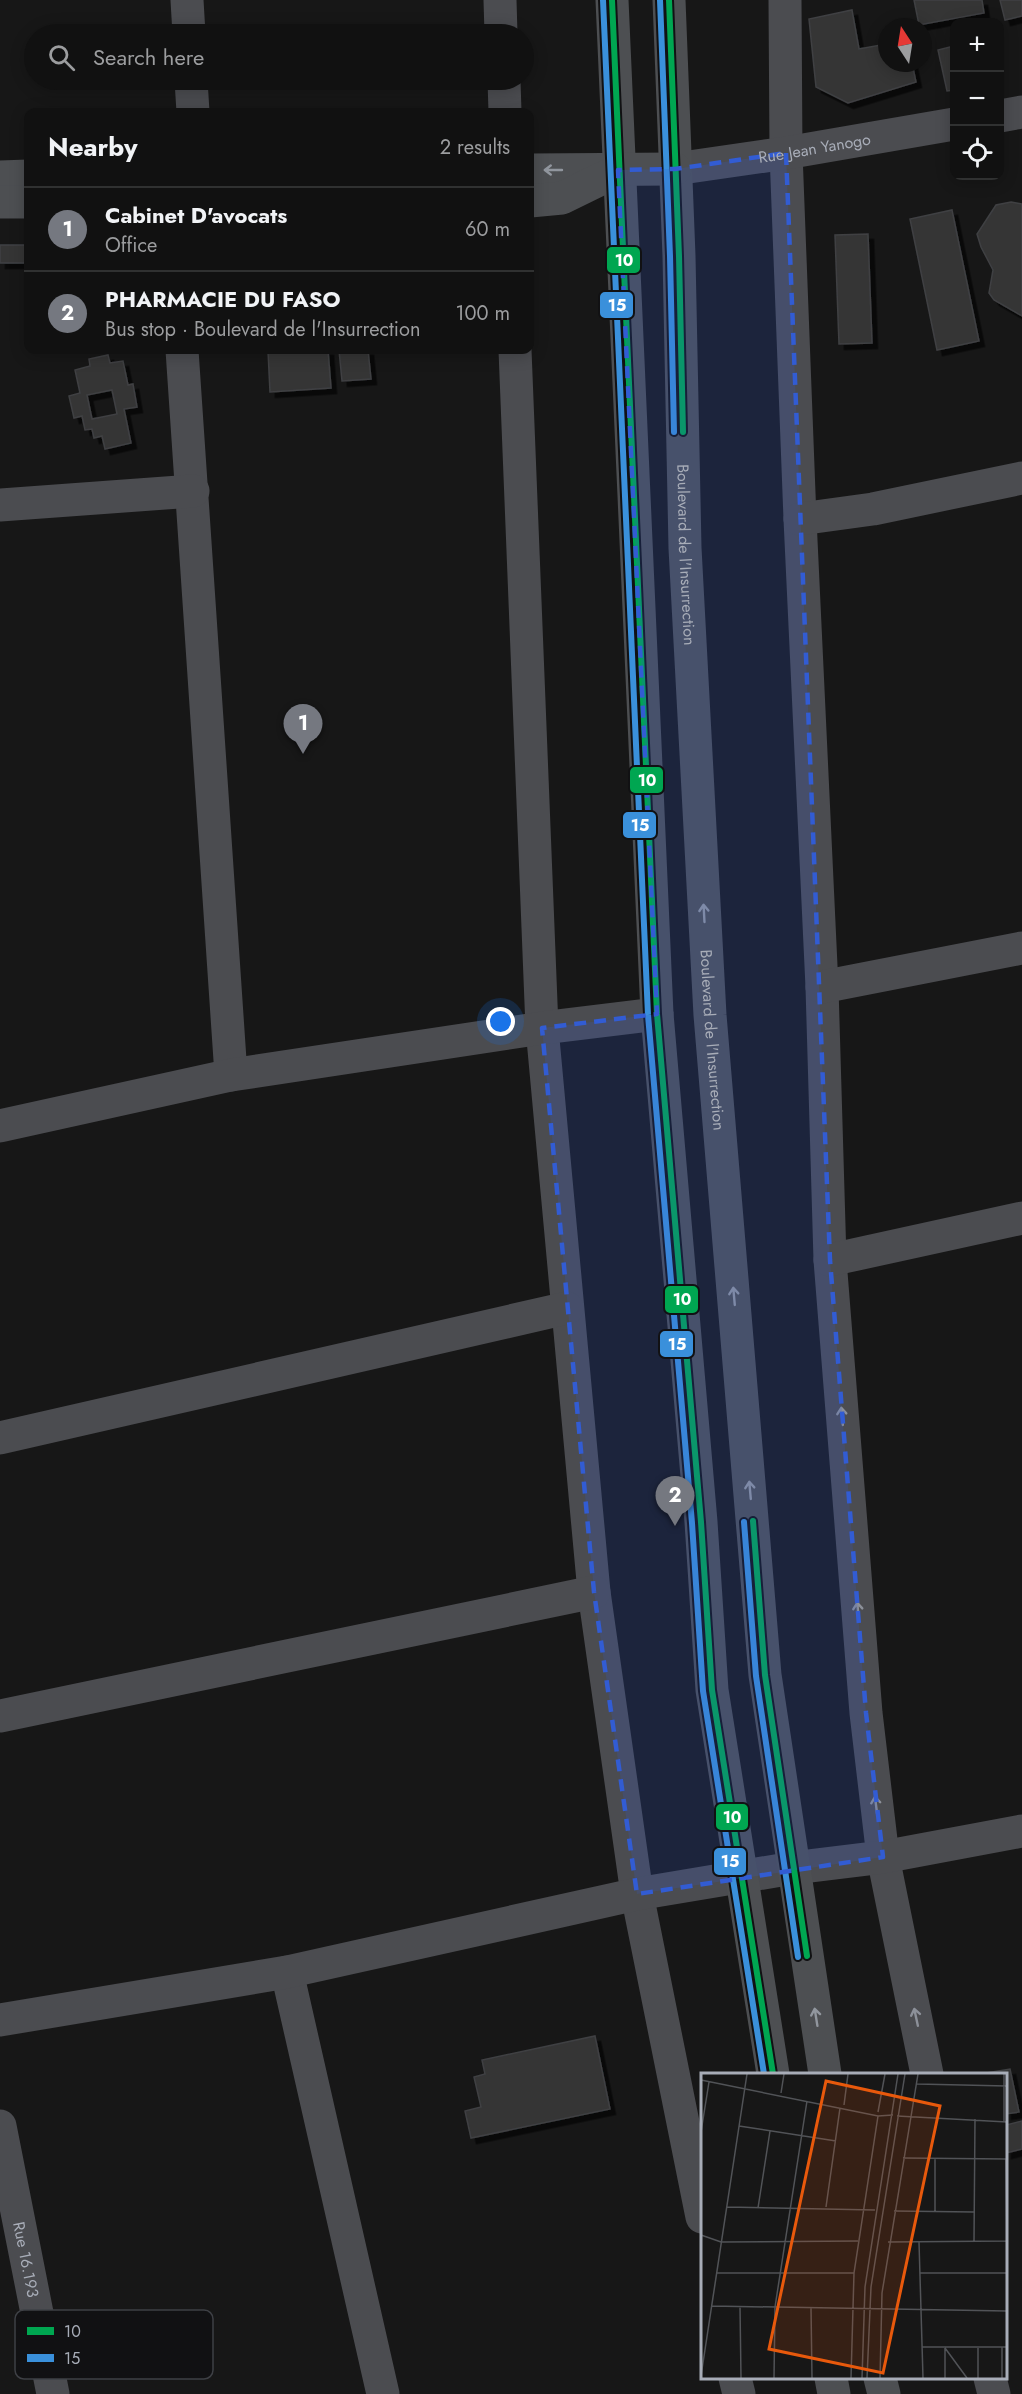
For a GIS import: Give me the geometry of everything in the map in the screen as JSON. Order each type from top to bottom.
[{"type":"main road","points":[[612,0],[657,1014],[700,1510],[711,1690],[773,2073]]},
{"type":"main road","name":"Boulevard de l'Insurrection","points":[[669,0],[679,256],[685,548],[710,1015],[765,1675],[825,2073]]},
{"type":"main road","points":[[534,170],[675,169]]},
{"type":"main road","points":[[534,201],[562,198],[618,170]]},
{"type":"main road","points":[[0,177],[24,176]]},
{"type":"main road","points":[[0,202],[24,202]]},
{"type":"main road","points":[[831,2379],[834,2394]]},
{"type":"main road","points":[[880,2379],[884,2394]]},
{"type":"street","points":[[187,0],[188,24]]},
{"type":"street","points":[[500,0],[501,24]]},
{"type":"street","points":[[785,0],[786,153],[822,987],[830,1260],[866,1713],[883,1857],[927,2073]]},
{"type":"street","points":[[192,90],[193,108]]},
{"type":"street","points":[[504,90],[505,108]]},
{"type":"street","points":[[1004,115],[1022,112]]},
{"type":"street","name":"Rue Jean Yanogo","points":[[675,169],[786,153],[950,125]]},
{"type":"street","points":[[182,354],[231,1075]]},
{"type":"street","points":[[515,354],[542,1028],[594,1592],[637,1894],[701,2212]]},
{"type":"street","points":[[800,519],[873,509],[1022,478]]},
{"type":"street","points":[[0,505],[193,491]]},
{"type":"street","points":[[822,987],[1022,948]]},
{"type":"street","points":[[0,1126],[231,1075],[542,1028],[657,1014]]},
{"type":"street","points":[[830,1260],[1022,1218]]},
{"type":"street","points":[[0,1438],[567,1308]]},
{"type":"street","points":[[0,1716],[594,1592]]},
{"type":"street","points":[[0,2020],[286,1972],[637,1894],[793,1868],[883,1857],[1022,1832]]},
{"type":"street","points":[[286,1972],[383,2394]]},
{"type":"street","name":"Rue 16.193","points":[[0,2126],[36,2310]]},
{"type":"street","name":"Rue 16.193","points":[[50,2379],[53,2394]]},
{"type":"street","points":[[735,2379],[739,2394]]},
{"type":"street","points":[[990,2379],[994,2394]]},
{"type":"highlighted area","points":[[786,153],[830,1260],[866,1713],[883,1857],[637,1894],[594,1592],[542,1028],[657,1014],[618,170],[675,169]]},
{"type":"building","points":[[914,0],[982,0],[984,13],[932,23],[932,18],[918,18]]},
{"type":"building","points":[[1000,0],[1022,0],[1022,16],[1005,20]]},
{"type":"building","points":[[852,10],[859,49],[878,46],[878,72],[914,72],[916,82],[848,103],[816,87],[809,19]]},
{"type":"building","points":[[950,47],[950,91],[947,91],[938,50]]},
{"type":"building","points":[[1011,202],[1022,204],[1022,316],[994,300],[989,293],[993,270],[977,234],[996,205]]},
{"type":"building","points":[[952,210],[979,341],[937,350],[910,219]]},
{"type":"building","points":[[868,234],[872,343],[839,344],[835,235]]},
{"type":"building","points":[[0,245],[24,245],[24,263],[0,263]]},
{"type":"building","points":[[268,354],[328,354],[331,388],[270,392]]},
{"type":"building","points":[[339,354],[368,354],[371,379],[342,381]]},
{"type":"building","points":[[108,355],[110,363],[123,361],[128,385],[133,384],[137,407],[124,409],[131,443],[105,449],[102,436],[94,438],[92,429],[85,430],[82,416],[74,418],[69,396],[80,393],[75,370],[90,366],[89,359]],"holes":[[[112,390],[117,414],[92,419],[87,395]]]},
{"type":"building","points":[[595,2036],[610,2109],[471,2138],[465,2111],[481,2107],[474,2077],[485,2074],[482,2060]]},
{"type":"building","points":[[1010,2069],[1019,2112],[1007,2114],[1007,2073],[986,2073]]},
{"type":"building","points":[[1022,2121],[1022,2149],[1007,2153],[1007,2125]]},
{"type":"transit line","name":"15","points":[[603,0],[648,1015],[692,1523],[703,1691],[764,2073]]},
{"type":"transit line","name":"10","points":[[612,0],[657,1014],[701,1522],[712,1690],[773,2073]]},
{"type":"transit line","name":"15","points":[[660,0],[674,432]]},
{"type":"transit line","name":"10","points":[[669,0],[683,432]]},
{"type":"transit line","name":"10","points":[[753,1521],[765,1675],[807,1956]]},
{"type":"transit line","name":"15","points":[[744,1522],[756,1676],[798,1957]]},
{"type":"place","name":"Cabinet D'avocats","points":[[303,754]]},
{"type":"place","name":"PHARMACIE DU FASO","points":[[675,1526]]}]
